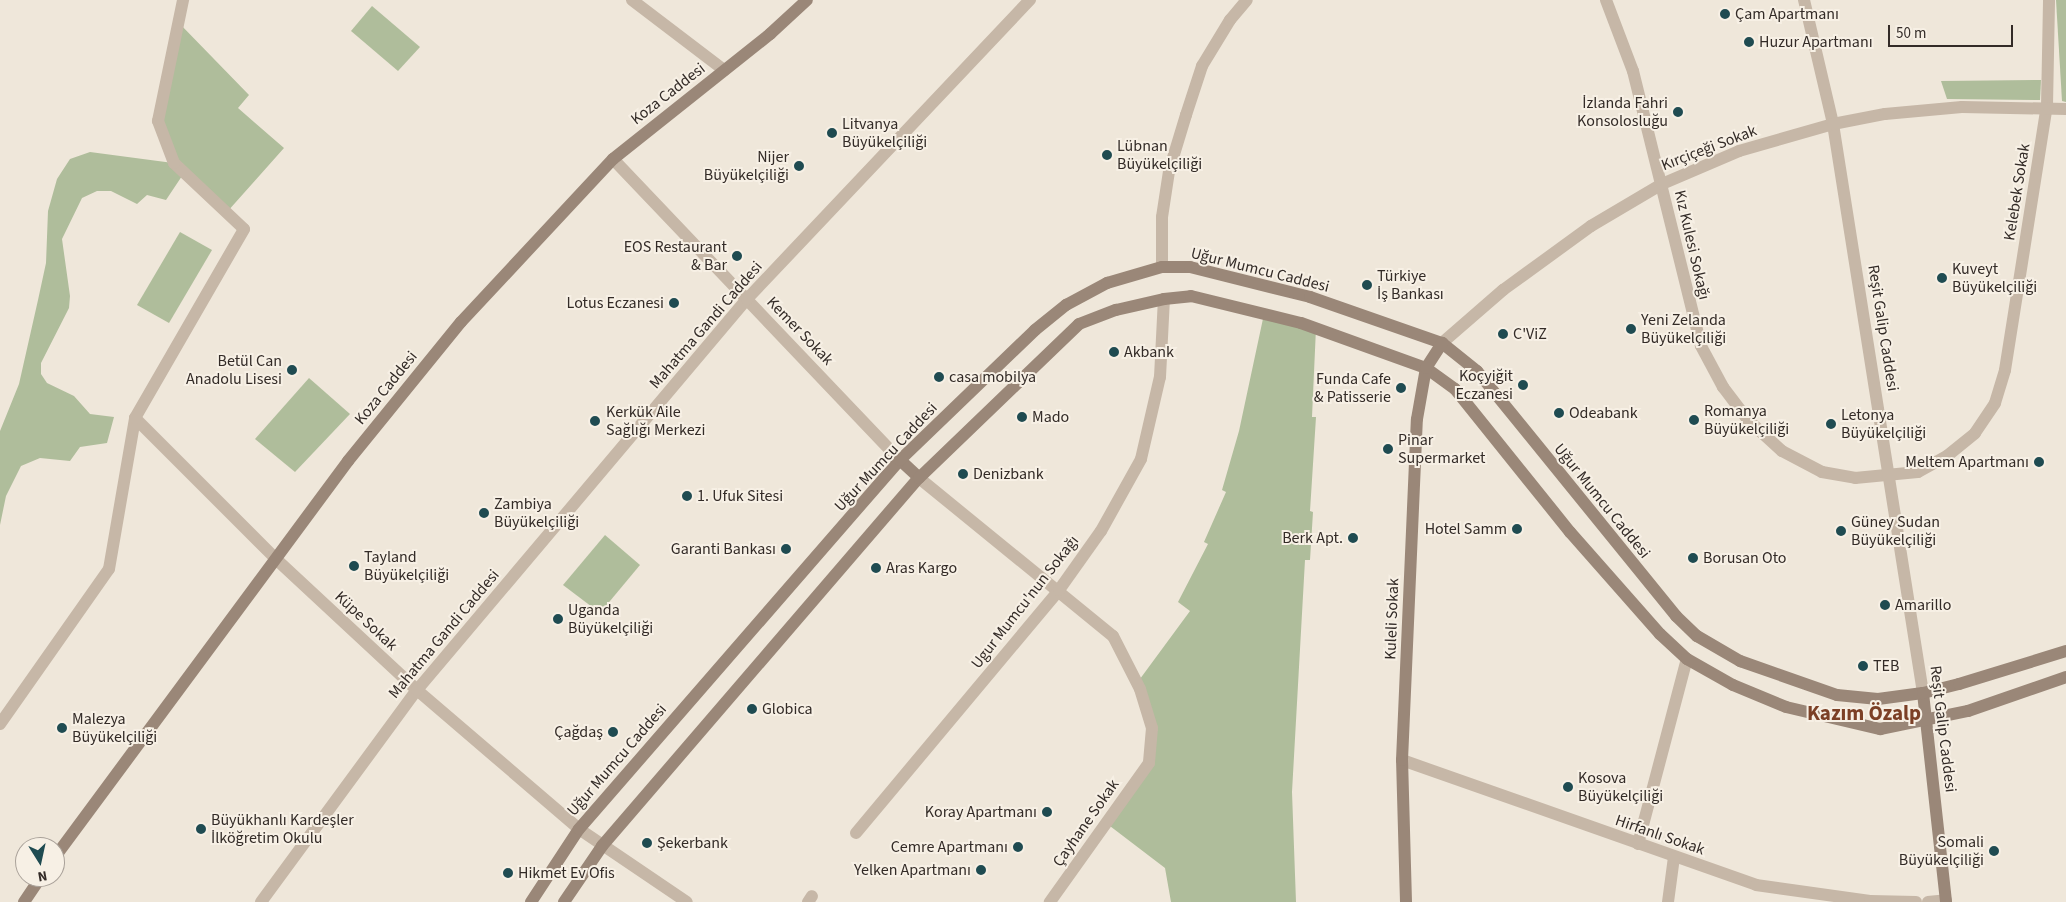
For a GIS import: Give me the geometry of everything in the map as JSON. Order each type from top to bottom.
[{"type":"main road","name":"Koza Caddesi","points":[[65,843],[348,462],[461,322],[613,159],[724,70],[807,0]]},
{"type":"main road","name":"Uğur Mumcu Caddesi","points":[[531,902],[579,828],[900,460],[1035,330],[1066,305],[1107,282],[1162,267],[1190,267],[1310,297],[1442,343],[1477,371],[1640,573],[1697,636],[1740,661],[1837,694],[1878,699],[1923,693],[2066,651]]},
{"type":"main road","points":[[564,902],[602,846],[919,478],[1079,324],[1116,310],[1164,299],[1191,296],[1301,323],[1426,368],[1455,389],[1608,576],[1660,634],[1687,659],[1733,685],[1786,707],[1830,719],[1880,729],[1928,721],[2066,677]]},
{"type":"main road","name":"Kuleli Sokak","points":[[1406,902],[1402,760],[1417,418],[1426,368],[1442,343]]},
{"type":"main road","points":[[900,460],[919,478]]},
{"type":"main road","name":"Reşit Galip Caddesi","points":[[1923,693],[1928,721],[1946,901]]},
{"type":"main road","points":[[24,902],[34,887]]},
{"type":"street","points":[[0,724],[109,569],[135,418],[244,229],[174,163],[158,121],[183,0]]},
{"type":"street","points":[[632,0],[724,70]]},
{"type":"street","name":"Mahatma Gandi Caddesi","points":[[261,902],[416,690],[747,299],[1030,0]]},
{"type":"street","points":[[1162,267],[1162,217],[1169,170],[1188,107],[1202,66],[1230,20],[1248,0]]},
{"type":"street","name":"Kız Kulesi Sokağı","points":[[1606,0],[1633,71],[1701,346],[1723,387],[1748,420],[1782,451],[1822,472],[1855,478],[1890,476]]},
{"type":"street","name":"Reşit Galip Caddesi","points":[[1804,0],[1833,124],[1923,693]]},
{"type":"street","name":"Kelebek Sokak","points":[[1890,476],[1918,472],[1947,456],[1975,433],[1995,403],[2005,370],[2046,106],[2049,0]]},
{"type":"street","name":"Kırçiçeği Sokak","points":[[1442,343],[1503,290],[1591,226],[1662,184],[1739,151],[1833,124],[1885,114],[1960,107],[2046,106],[2066,109]]},
{"type":"street","name":"Kemer Sokak","points":[[613,159],[900,460]]},
{"type":"street","name":"Ugur Mumcu'nun Sokağı","points":[[856,834],[1059,590],[1101,531],[1141,459],[1160,378],[1164,299]]},
{"type":"street","name":"Küpe Sokak","points":[[135,418],[277,560],[416,690],[602,846],[687,902]]},
{"type":"street","points":[[919,478],[1059,590]]},
{"type":"street","name":"Çayhane Sokak","points":[[1050,902],[1149,762],[1152,728],[1140,689],[1113,636],[1059,590]]},
{"type":"street","points":[[1638,844],[1687,659]]},
{"type":"street","name":"Hirfanlı Sokak","points":[[1402,760],[1756,885],[1870,901],[1916,902]]},
{"type":"street","points":[[1668,902],[1674,857]]},
{"type":"street","points":[[1928,902],[1946,901]]},
{"type":"green space","points":[[2056,0],[2066,0],[2066,102],[2062,101]]},
{"type":"green space","points":[[372,6],[420,47],[398,71],[351,31]]},
{"type":"green space","points":[[178,22],[249,95],[238,108],[284,148],[227,212],[184,173],[166,200],[147,195],[137,204],[111,191],[97,191],[82,198],[62,239],[70,296],[69,308],[41,363],[41,374],[47,383],[74,396],[90,414],[114,417],[107,443],[80,447],[70,461],[40,458],[21,466],[6,496],[0,525],[0,431],[19,384],[38,300],[46,263],[48,211],[57,179],[70,159],[90,152],[173,163],[158,121]]},
{"type":"green space","points":[[2041,80],[2040,100],[1947,99],[1941,81]]},
{"type":"green space","points":[[180,232],[212,250],[169,323],[137,305]]},
{"type":"green space","points":[[1264,314],[1316,328],[1312,417],[1316,417],[1310,511],[1313,512],[1310,560],[1305,560],[1292,792],[1296,902],[1171,902],[1165,868],[1106,823],[1149,763],[1152,728],[1137,683],[1190,611],[1178,602],[1208,544],[1204,542],[1226,492],[1222,490],[1239,431]]},
{"type":"green space","points":[[309,378],[350,414],[295,472],[255,439]]},
{"type":"green space","points":[[605,535],[640,565],[600,613],[563,585]]},
{"type":"place","name":"Çam Apartmanı","points":[[1725,14]]},
{"type":"place","name":"Huzur Apartmanı","points":[[1749,42]]},
{"type":"place","name":"İzlanda Fahri Konsolosluğu","points":[[1678,112]]},
{"type":"place","name":"Litvanya Büyükelçiliği","points":[[832,133]]},
{"type":"place","name":"Lübnan Büyükelçiliği","points":[[1107,155]]},
{"type":"place","name":"Nijer Büyükelçiliği","points":[[799,166]]},
{"type":"place","name":"EOS Restaurant & Bar","points":[[737,256]]},
{"type":"place","name":"Kuveyt Büyükelçiliği","points":[[1942,278]]},
{"type":"place","name":"Türkiye İş Bankası","points":[[1367,285]]},
{"type":"place","name":"Lotus Eczanesi","points":[[674,303]]},
{"type":"place","name":"Yeni Zelanda Büyükelçiliği","points":[[1631,329]]},
{"type":"place","name":"C'ViZ","points":[[1503,334]]},
{"type":"place","name":"Akbank","points":[[1114,352]]},
{"type":"place","name":"Betül Can Anadolu Lisesi","points":[[292,370]]},
{"type":"place","name":"casa mobilya","points":[[939,377]]},
{"type":"place","name":"Koçyiğit Eczanesi","points":[[1523,385]]},
{"type":"place","name":"Funda Cafe & Patisserie","points":[[1401,388]]},
{"type":"place","name":"Odeabank","points":[[1559,413]]},
{"type":"place","name":"Mado","points":[[1022,417]]},
{"type":"place","name":"Romanya Büyükelçiliği","points":[[1694,420]]},
{"type":"place","name":"Kerkük Aile Sağlığı Merkezi","points":[[595,421]]},
{"type":"place","name":"Letonya Büyükelçiliği","points":[[1831,424]]},
{"type":"place","name":"Pinar Supermarket","points":[[1388,449]]},
{"type":"place","name":"Meltem Apartmanı","points":[[2039,462]]},
{"type":"place","name":"Denizbank","points":[[963,474]]},
{"type":"place","name":"1. Ufuk Sitesi","points":[[687,496]]},
{"type":"place","name":"Zambiya Büyükelçiliği","points":[[484,513]]},
{"type":"place","name":"Hotel Samm","points":[[1517,529]]},
{"type":"place","name":"Güney Sudan Büyükelçiliği","points":[[1841,531]]},
{"type":"place","name":"Berk Apt.","points":[[1353,538]]},
{"type":"place","name":"Garanti Bankası","points":[[786,549]]},
{"type":"place","name":"Borusan Oto","points":[[1693,558]]},
{"type":"place","name":"Tayland Büyükelçiliği","points":[[354,566]]},
{"type":"place","name":"Aras Kargo","points":[[876,568]]},
{"type":"place","name":"Amarillo","points":[[1885,605]]},
{"type":"place","name":"Uganda Büyükelçiliği","points":[[558,619]]},
{"type":"place","name":"TEB","points":[[1863,666]]},
{"type":"place","name":"Globica","points":[[752,709]]},
{"type":"place","name":"Malezya Büyükelçiliği","points":[[62,728]]},
{"type":"place","name":"Çağdaş","points":[[613,732]]},
{"type":"place","name":"Kosova Büyükelçiliği","points":[[1568,787]]},
{"type":"place","name":"Koray Apartmanı","points":[[1047,812]]},
{"type":"place","name":"Büyükhanlı Kardeşler İlköğretim Okulu","points":[[201,829]]},
{"type":"place","name":"Şekerbank","points":[[647,843]]},
{"type":"place","name":"Cemre Apartmanı","points":[[1018,847]]},
{"type":"place","name":"Somali Büyükelçiliği","points":[[1994,851]]},
{"type":"place","name":"Yelken Apartmanı","points":[[981,870]]},
{"type":"place","name":"Hikmet Ev Ofis","points":[[508,873]]},
{"type":"district","name":"Kazım Özalp","points":[[1864,713]]}]
